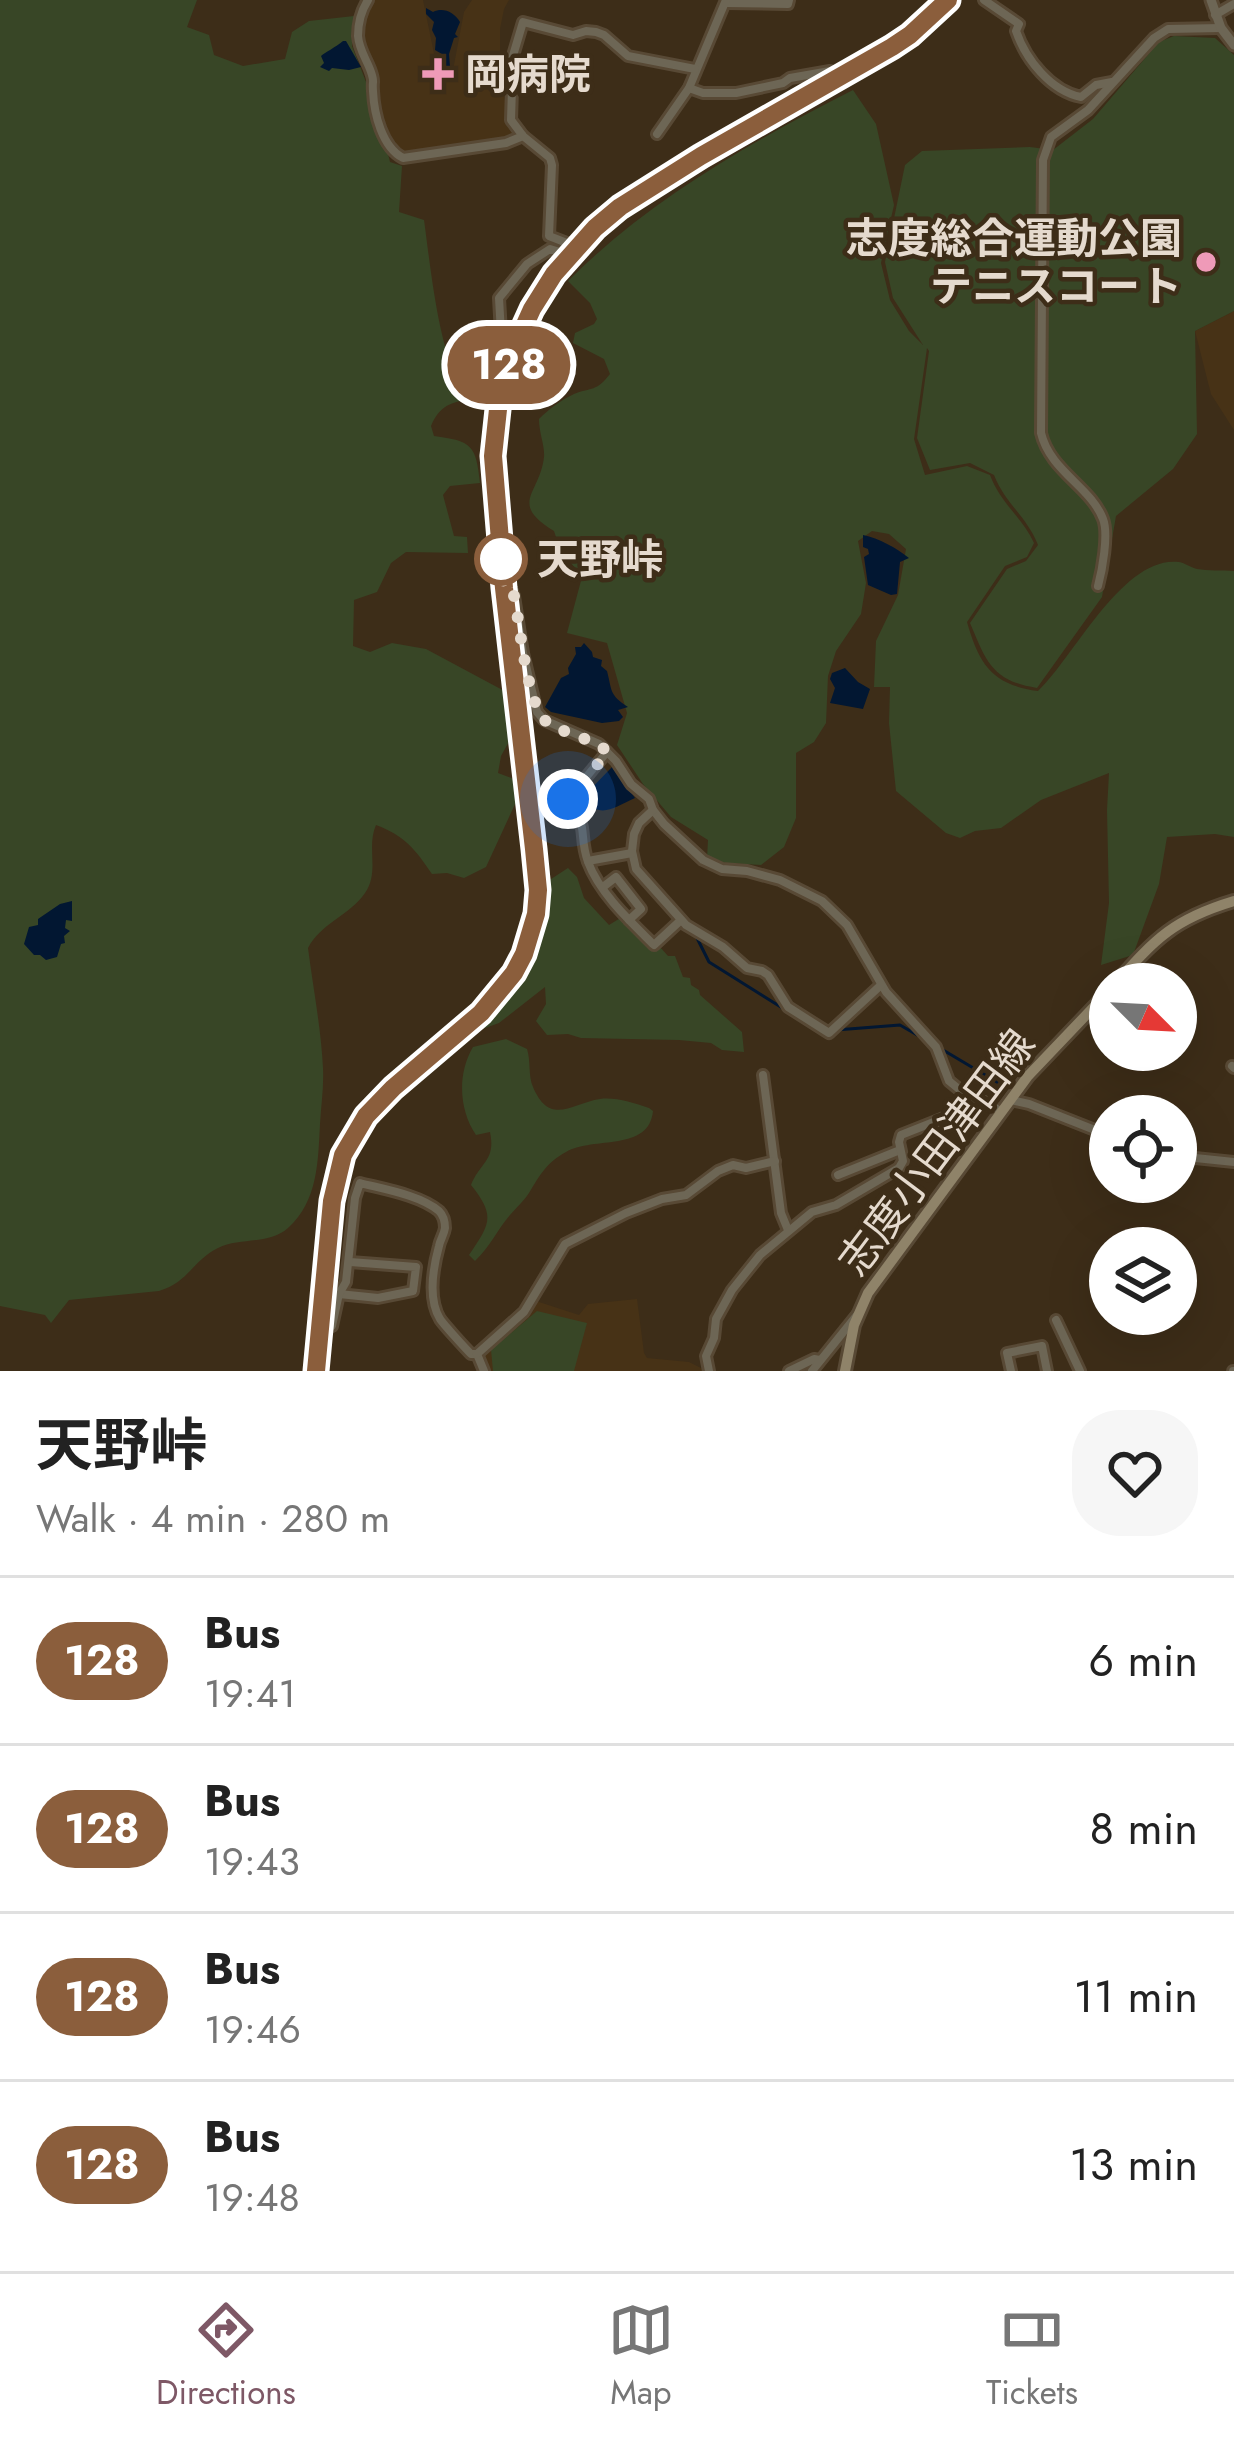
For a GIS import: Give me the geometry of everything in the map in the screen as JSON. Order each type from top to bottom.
[{"type":"highway","points":[[316,1371],[332,1201],[343,1155],[366,1116],[393,1088],[499,994],[531,936],[538,890],[493,456],[499,400],[532,309],[595,228],[647,188],[910,35],[948,0]]},
{"type":"main road","name":"志度小田津田線","points":[[1137,963],[1174,925],[1234,902]]},
{"type":"main road","name":"志度小田津田線","points":[[844,1371],[868,1293],[1001,1111],[1089,1011]]},
{"type":"street","points":[[368,0],[359,23],[358,44],[373,77],[385,140],[397,155],[403,158],[523,136]]},
{"type":"street","points":[[657,134],[688,88],[726,2],[788,4],[789,0]]},
{"type":"street","points":[[985,0],[1019,24],[1016,31],[1022,48],[1064,94],[1081,98],[1096,85],[1114,82]]},
{"type":"street","points":[[1210,0],[1234,45]]},
{"type":"street","points":[[1215,15],[1234,4]]},
{"type":"street","points":[[574,251],[549,236],[550,158],[511,120],[509,69],[523,22],[572,35],[596,32],[628,56],[695,68]]},
{"type":"street","points":[[1098,586],[1105,523],[1045,448],[1041,433],[1043,160],[1051,137],[1088,110],[1154,38],[1168,29],[1221,28]]},
{"type":"street","points":[[688,88],[718,94],[830,71],[840,78]]},
{"type":"street","points":[[499,400],[490,385],[501,333],[499,298],[527,264],[550,249],[574,251]]},
{"type":"street","points":[[504,588],[514,596],[537,712],[544,721],[608,752],[653,810],[713,866],[780,880],[822,901],[847,925],[881,985],[936,1047],[950,1081],[1001,1111]]},
{"type":"street","points":[[608,752],[568,799],[582,818],[588,861],[603,887],[654,945],[681,920]]},
{"type":"street","points":[[653,810],[634,834],[635,869],[681,920],[747,968],[768,975],[788,1007],[829,1033],[881,985]]},
{"type":"street","points":[[588,861],[632,853]]},
{"type":"street","points":[[603,887],[616,878],[641,909],[629,920]]},
{"type":"street","points":[[763,1075],[788,1230]]},
{"type":"street","points":[[1010,1100],[1089,1128]]},
{"type":"street","points":[[709,1371],[706,1356],[714,1338],[713,1325],[732,1290],[760,1255],[812,1212],[836,1205],[899,1168],[901,1135],[984,1102]]},
{"type":"street","points":[[838,1175],[901,1150]]},
{"type":"street","points":[[1197,1158],[1234,1162]]},
{"type":"street","points":[[322,1330],[332,1326],[346,1282],[360,1184],[412,1197],[443,1217],[445,1228],[432,1283],[435,1304],[440,1319],[471,1354],[477,1354],[524,1312],[565,1244],[626,1213],[686,1195],[733,1165],[746,1168],[775,1161]]},
{"type":"street","points":[[339,1294],[378,1298],[413,1291],[416,1267],[350,1262]]},
{"type":"street","points":[[812,1371],[858,1314]]},
{"type":"street","points":[[1056,1320],[1080,1371]]},
{"type":"street","points":[[1011,1371],[1007,1353],[1042,1346],[1047,1371]]},
{"type":"street","points":[[477,1354],[484,1371]]},
{"type":"street","points":[[789,1371],[820,1360]]},
{"type":"shaded area","name":"岡病院","points":[[374,0],[423,0],[437,68],[453,70],[464,12],[472,0],[509,0],[500,29],[500,71],[509,125],[516,138],[407,154],[397,146],[386,131],[377,77],[360,41],[362,24]]},
{"type":"shaded area","points":[[1234,311],[1234,430],[1211,394],[1195,331]]},
{"type":"shaded area","points":[[637,1299],[647,1358],[689,1362],[707,1371],[485,1371],[480,1355],[536,1301],[579,1315],[588,1304]]},
{"type":"green space","points":[[0,0],[197,0],[187,27],[209,35],[214,55],[243,66],[285,59],[292,32],[309,21],[354,16],[352,46],[377,110],[390,162],[402,166],[399,212],[424,220],[447,353],[462,382],[480,390],[479,397],[444,407],[431,426],[434,436],[470,447],[480,483],[450,486],[443,495],[454,536],[467,537],[468,553],[406,552],[391,563],[377,592],[354,600],[353,646],[370,652],[392,643],[426,649],[512,695],[516,729],[501,756],[498,773],[514,779],[516,802],[486,867],[464,878],[432,874],[408,844],[376,825],[372,876],[365,893],[308,948],[323,1082],[314,1180],[298,1217],[272,1237],[218,1248],[159,1291],[69,1300],[51,1323],[45,1315],[0,1306]]},
{"type":"green space","points":[[1174,36],[1215,38],[1234,55],[1234,311],[1195,331],[1197,434],[1173,469],[1116,516],[1102,597],[1037,688],[1000,674],[970,623],[1007,569],[1026,561],[1038,545],[994,475],[970,463],[930,470],[917,438],[927,348],[914,439],[925,475],[967,466],[990,475],[1034,543],[1027,557],[1005,566],[967,622],[983,661],[1009,684],[1038,691],[1101,611],[1138,574],[1158,564],[1179,562],[1197,569],[1234,571],[1234,837],[1167,837],[1159,884],[1133,955],[1101,963],[1109,903],[1109,773],[1041,800],[1001,828],[960,838],[946,833],[896,791],[890,687],[874,687],[876,641],[898,595],[906,549],[889,534],[872,531],[858,541],[866,583],[861,614],[836,651],[828,676],[826,723],[814,742],[796,753],[796,818],[784,847],[761,865],[707,859],[708,840],[671,817],[617,745],[627,713],[607,643],[567,633],[582,577],[560,549],[554,531],[532,513],[530,505],[544,457],[539,419],[610,374],[604,359],[573,343],[575,333],[597,319],[590,303],[568,281],[667,199],[777,130],[853,90],[876,124],[894,205],[881,263],[890,300],[923,345],[893,298],[885,262],[905,165],[922,151],[1053,150],[1093,119],[1159,42]]},
{"type":"green space","points":[[568,868],[577,877],[584,898],[609,925],[622,917],[652,949],[660,947],[668,956],[675,956],[683,977],[690,978],[700,995],[742,1032],[744,1052],[679,1040],[547,1035],[536,1021],[546,1004],[545,987],[499,1023],[474,1032],[529,973],[541,943],[548,881]]},
{"type":"green space","points":[[506,1039],[527,1049],[531,1083],[547,1106],[562,1110],[612,1099],[653,1111],[649,1124],[631,1138],[578,1147],[553,1161],[475,1261],[469,1255],[485,1227],[487,1213],[471,1185],[489,1155],[491,1142],[490,1132],[476,1135],[470,1125],[462,1080],[473,1047]]},
{"type":"green space","points":[[537,1311],[587,1323],[574,1371],[493,1371],[491,1350]]},
{"type":"water","points":[[426,8],[448,11],[460,22],[449,54],[450,67],[440,64],[434,22]]},
{"type":"water","points":[[343,41],[361,67],[329,71],[320,67],[324,63],[321,56]]},
{"type":"water","points":[[863,535],[909,558],[900,562],[897,594],[868,585],[864,557],[869,554],[863,547]]},
{"type":"water","points":[[584,643],[593,657],[602,660],[612,692],[628,707],[618,710],[623,717],[619,721],[602,723],[545,707],[561,678],[569,674],[575,647]]},
{"type":"water","points":[[845,668],[870,689],[863,709],[830,703],[835,688],[832,673]]},
{"type":"water","points":[[613,766],[635,798],[607,810],[595,809],[582,798]]},
{"type":"water","points":[[72,901],[72,921],[66,920],[65,928],[70,931],[57,957],[46,960],[34,955],[24,944],[29,927],[38,925],[38,919],[60,904]]},
{"type":"waterway","points":[[696,936],[709,962],[784,1009]]},
{"type":"waterway","points":[[836,1030],[900,1025],[924,1039]]},
{"type":"waterway","points":[[938,1047],[1012,1091]]},
{"type":"bus line","name":"128","points":[[316,1371],[332,1201],[343,1155],[366,1116],[393,1088],[499,994],[524,954],[536,914],[538,890],[493,456],[499,400],[532,309],[570,255],[620,207],[892,47],[948,0]]},
{"type":"place","name":"岡病院","points":[[438,74]]},
{"type":"place","name":"志度総合運動公園 テニスコート","points":[[1206,262]]},
{"type":"place","name":"天野峠","points":[[501,559]]},
{"type":"route","points":[[501,559],[504,588],[514,596],[537,712],[544,721],[608,752],[568,799]]}]
